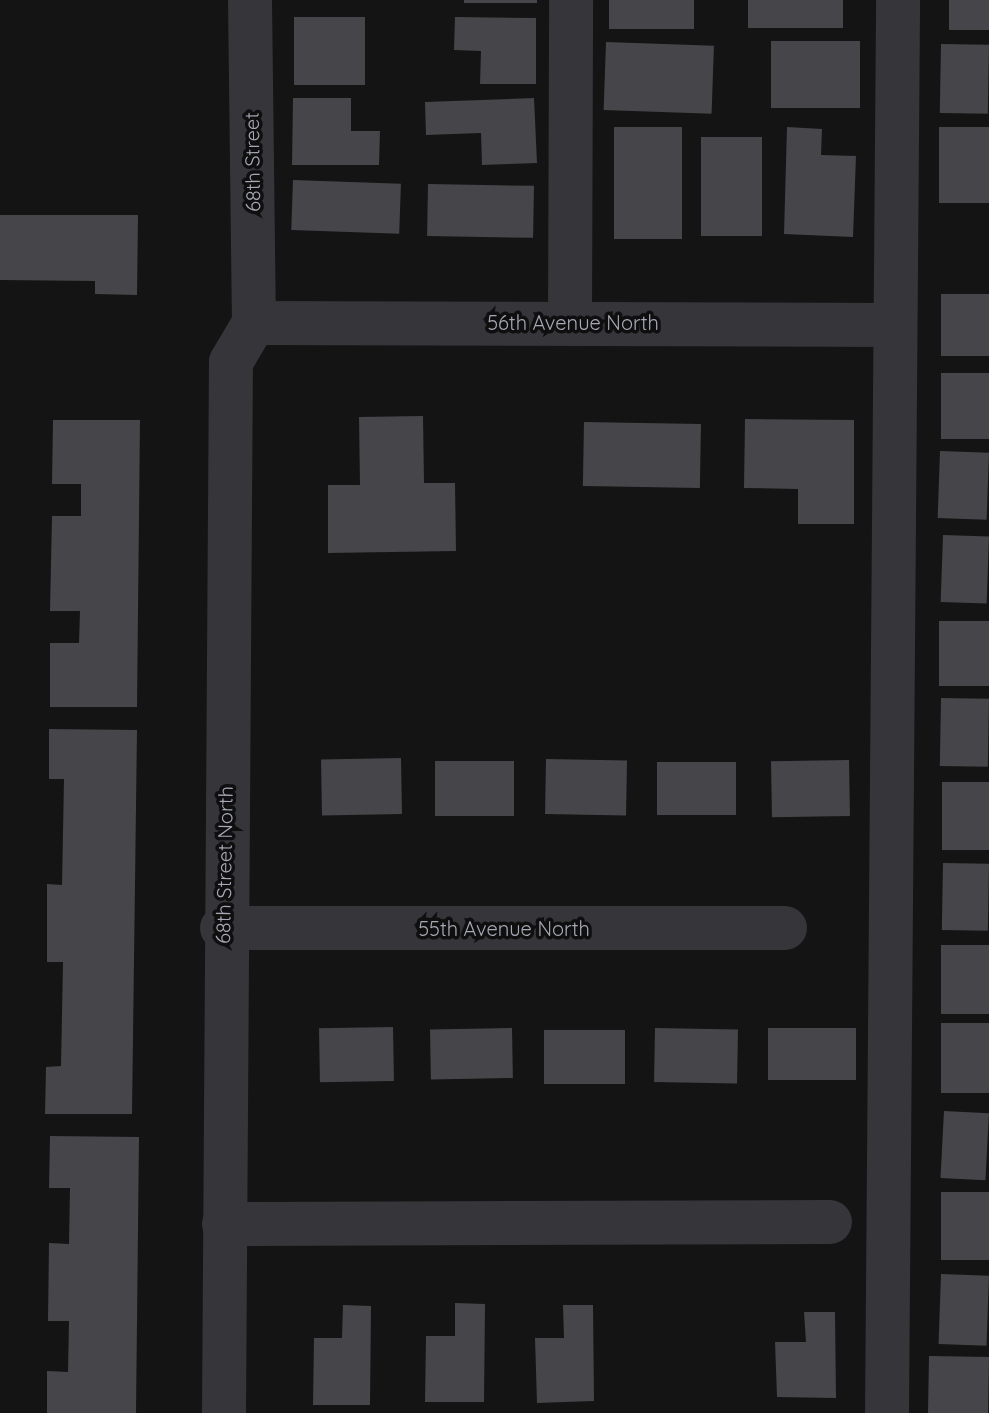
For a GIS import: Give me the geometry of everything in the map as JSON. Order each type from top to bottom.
[{"type":"street","name":"68th Street","points":[[250,0],[254,323]]},
{"type":"street","points":[[570,321],[571,0]]},
{"type":"street","points":[[887,1413],[891,325],[898,0]]},
{"type":"street","name":"56th Avenue North","points":[[254,323],[570,321],[891,325]]},
{"type":"street","name":"68th Street North","points":[[224,1413],[222,928],[231,362],[254,323]]},
{"type":"street","name":"55th Avenue North","points":[[222,928],[785,928]]},
{"type":"street","points":[[224,1224],[830,1222]]},
{"type":"building","points":[[464,0],[537,0],[537,3],[464,3]]},
{"type":"building","points":[[609,0],[694,0],[694,29],[609,29]]},
{"type":"building","points":[[748,0],[843,0],[843,28],[748,28]]},
{"type":"building","points":[[949,0],[989,0],[989,30],[949,30]]},
{"type":"building","points":[[294,17],[365,17],[365,85],[294,85]]},
{"type":"building","points":[[455,17],[536,18],[536,84],[480,84],[481,51],[454,50]]},
{"type":"building","points":[[771,41],[860,41],[860,108],[771,108]]},
{"type":"building","points":[[606,42],[714,46],[712,114],[604,110]]},
{"type":"building","points":[[941,44],[989,45],[988,114],[940,113]]},
{"type":"building","points":[[293,98],[351,98],[351,131],[380,131],[379,165],[292,165]]},
{"type":"building","points":[[534,98],[537,163],[482,165],[481,133],[426,135],[425,102]]},
{"type":"building","points":[[614,127],[682,127],[682,239],[614,239]]},
{"type":"building","points":[[787,127],[822,129],[821,155],[856,156],[853,237],[784,234]]},
{"type":"building","points":[[939,127],[989,127],[989,203],[939,203]]},
{"type":"building","points":[[701,137],[762,137],[762,236],[701,236]]},
{"type":"building","points":[[293,180],[401,184],[399,234],[291,230]]},
{"type":"building","points":[[428,184],[534,186],[533,238],[427,236]]},
{"type":"building","points":[[0,215],[138,215],[137,295],[95,294],[95,281],[0,280]]},
{"type":"building","points":[[941,294],[989,294],[989,356],[941,356]]},
{"type":"building","points":[[941,373],[989,373],[989,439],[941,439]]},
{"type":"building","points":[[423,416],[424,483],[455,483],[456,551],[328,553],[328,485],[360,485],[359,417]]},
{"type":"building","points":[[745,419],[854,420],[854,524],[798,524],[798,489],[744,488]]},
{"type":"building","points":[[53,420],[140,420],[137,707],[50,707],[50,643],[79,643],[80,611],[50,611],[52,516],[81,516],[81,484],[52,484]]},
{"type":"building","points":[[584,422],[701,424],[700,488],[583,486]]},
{"type":"building","points":[[940,451],[989,453],[987,520],[938,518]]},
{"type":"building","points":[[943,535],[989,537],[987,604],[941,602]]},
{"type":"building","points":[[939,621],[989,621],[989,686],[939,686]]},
{"type":"building","points":[[941,698],[989,699],[988,767],[940,766]]},
{"type":"building","points":[[49,729],[137,730],[132,1114],[45,1114],[46,1067],[61,1066],[63,962],[47,962],[47,884],[62,885],[64,779],[49,779]]},
{"type":"building","points":[[401,758],[402,814],[322,815],[321,759]]},
{"type":"building","points":[[546,759],[627,760],[626,815],[545,814]]},
{"type":"building","points":[[849,760],[850,816],[772,817],[771,761]]},
{"type":"building","points":[[435,761],[514,761],[514,816],[435,816]]},
{"type":"building","points":[[657,762],[736,762],[736,815],[657,815]]},
{"type":"building","points":[[942,782],[989,782],[989,850],[942,850]]},
{"type":"building","points":[[943,863],[989,864],[988,931],[942,930]]},
{"type":"building","points":[[941,945],[989,945],[989,1014],[941,1014]]},
{"type":"building","points":[[941,1023],[989,1023],[989,1093],[941,1093]]},
{"type":"building","points":[[393,1027],[394,1081],[320,1082],[319,1028]]},
{"type":"building","points":[[512,1028],[513,1078],[431,1079],[430,1029]]},
{"type":"building","points":[[655,1028],[738,1029],[737,1083],[654,1082]]},
{"type":"building","points":[[768,1028],[856,1028],[856,1080],[768,1080]]},
{"type":"building","points":[[544,1030],[625,1030],[625,1084],[544,1084]]},
{"type":"building","points":[[944,1111],[989,1113],[985,1180],[940,1178]]},
{"type":"building","points":[[50,1136],[139,1137],[136,1413],[47,1413],[47,1371],[68,1372],[69,1321],[48,1321],[49,1243],[69,1244],[70,1188],[49,1188]]},
{"type":"building","points":[[941,1192],[989,1192],[989,1260],[941,1260]]},
{"type":"building","points":[[941,1274],[989,1276],[987,1346],[939,1344]]},
{"type":"building","points":[[455,1303],[485,1304],[484,1402],[425,1402],[426,1336],[455,1336]]},
{"type":"building","points":[[343,1305],[371,1306],[370,1405],[313,1405],[314,1338],[342,1338]]},
{"type":"building","points":[[563,1305],[593,1305],[594,1401],[537,1403],[535,1338],[564,1338]]},
{"type":"building","points":[[804,1312],[835,1312],[836,1398],[777,1397],[775,1342],[806,1342]]},
{"type":"building","points":[[929,1356],[989,1357],[988,1413],[928,1413]]}]
